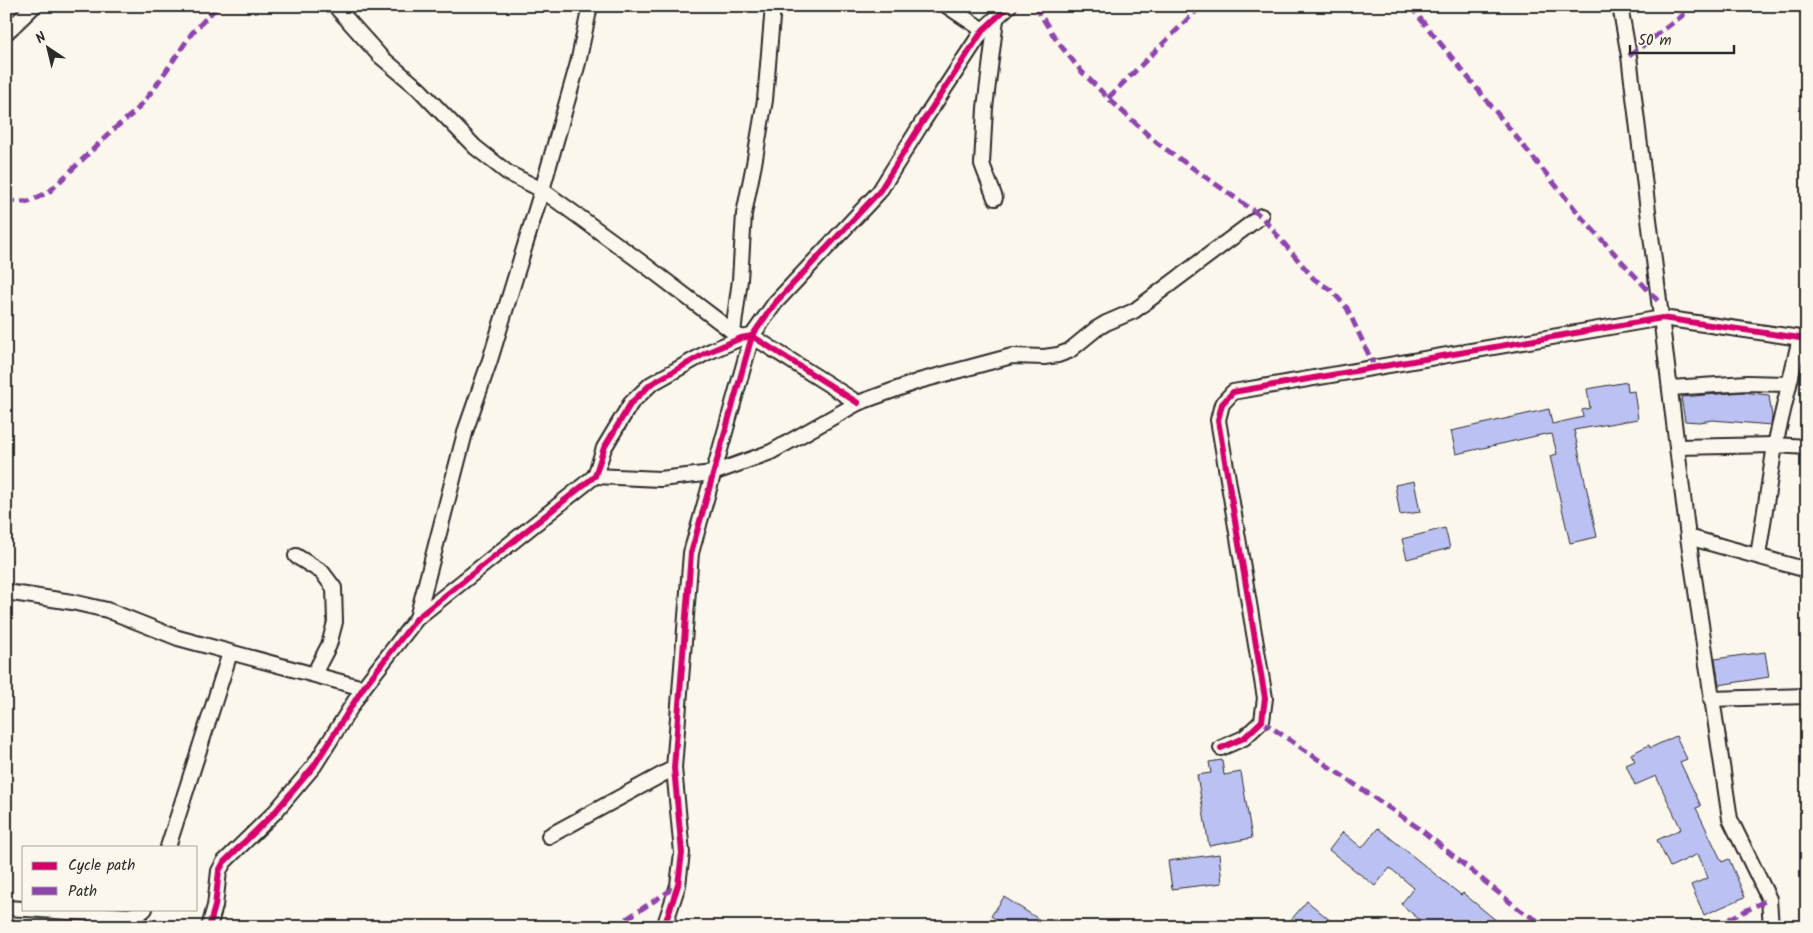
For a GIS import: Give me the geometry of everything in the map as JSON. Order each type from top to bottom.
[{"type":"street","points":[[6,33],[24,12],[34,6]]},
{"type":"street","points":[[417,618],[466,429],[490,360],[542,190],[578,63],[590,6]]},
{"type":"street","points":[[664,927],[678,885],[682,853],[674,768],[691,553],[713,473],[742,335],[740,280],[744,214],[764,100],[773,6]]},
{"type":"street","points":[[947,6],[983,30]]},
{"type":"street","points":[[209,927],[215,906],[219,870],[224,862],[275,812],[314,766],[363,688],[417,618],[595,476],[604,448],[631,403],[651,384],[742,335],[775,303],[879,192],[983,30],[1009,6]]},
{"type":"street","points":[[1620,6],[1629,56],[1688,537],[1730,819],[1769,899],[1771,927]]},
{"type":"street","points":[[337,8],[380,56],[419,89],[475,147],[508,173],[542,190],[742,335],[858,403]]},
{"type":"street","points":[[995,198],[982,164],[996,19]]},
{"type":"street","points":[[595,476],[660,479],[713,473],[771,452],[858,403],[919,382],[1012,356],[1058,356],[1069,351],[1096,329],[1134,311],[1261,216]]},
{"type":"street","points":[[1221,748],[1244,738],[1262,721],[1265,698],[1218,420],[1222,404],[1233,392],[1662,318],[1803,339],[1789,384],[1776,445],[1758,556]]},
{"type":"street","points":[[1671,388],[1747,383],[1789,384]]},
{"type":"street","points":[[1678,447],[1776,445],[1807,448]]},
{"type":"street","points":[[1688,537],[1807,570]]},
{"type":"street","points":[[296,556],[322,572],[334,588],[335,622],[329,645],[314,674]]},
{"type":"street","points":[[6,592],[72,602],[106,610],[178,638],[363,688]]},
{"type":"street","points":[[168,846],[230,653]]},
{"type":"street","points":[[1711,699],[1807,696]]},
{"type":"street","points":[[549,836],[674,768]]},
{"type":"street","points":[[6,908],[22,909]]},
{"type":"street","points":[[40,910],[128,916],[144,910]]},
{"type":"building","points":[[1627,382],[1628,392],[1634,391],[1638,419],[1574,430],[1597,537],[1570,543],[1550,456],[1557,454],[1552,434],[1456,454],[1451,431],[1549,409],[1552,424],[1583,417],[1582,410],[1590,408],[1587,389]]},
{"type":"building","points":[[1743,392],[1769,395],[1772,417],[1771,425],[1713,420],[1685,421],[1681,397]]},
{"type":"building","points":[[1414,481],[1420,512],[1400,515],[1395,485]]},
{"type":"building","points":[[1445,528],[1450,548],[1407,559],[1402,539]]},
{"type":"building","points":[[1765,652],[1769,677],[1719,685],[1715,659]]},
{"type":"building","points":[[1676,736],[1687,759],[1680,762],[1701,806],[1696,808],[1722,862],[1729,859],[1745,897],[1704,915],[1691,885],[1708,878],[1698,854],[1670,867],[1657,840],[1681,829],[1656,776],[1635,785],[1626,765],[1635,761],[1631,754],[1649,745],[1650,748]]},
{"type":"building","points":[[1222,760],[1224,775],[1241,772],[1252,838],[1209,846],[1197,775],[1211,773],[1209,762]]},
{"type":"building","points":[[1378,828],[1504,927],[1428,927],[1401,904],[1414,888],[1390,868],[1375,886],[1329,850],[1343,832],[1362,848]]},
{"type":"building","points":[[1219,854],[1222,883],[1172,889],[1168,861]]},
{"type":"building","points":[[1004,897],[1051,927],[1008,927],[991,916]]},
{"type":"building","points":[[1307,901],[1338,927],[1297,927],[1290,921]]},
{"type":"marked path","points":[[6,201],[29,202],[50,191],[115,128],[136,111],[153,90],[192,33],[218,6]]},
{"type":"marked path","points":[[1035,6],[1057,41],[1082,72],[1108,98],[1157,143],[1261,216],[1314,279],[1331,290],[1347,308],[1375,368]]},
{"type":"marked path","points":[[1108,98],[1201,6]]},
{"type":"marked path","points":[[1410,6],[1583,219],[1659,302]]},
{"type":"marked path","points":[[1629,56],[1695,6]]},
{"type":"marked path","points":[[1262,721],[1420,829],[1521,911],[1549,927]]},
{"type":"marked path","points":[[614,927],[677,886]]},
{"type":"marked path","points":[[1716,927],[1769,899]]},
{"type":"cycle path","points":[[664,927],[678,885],[682,853],[674,768],[691,553],[752,336],[775,303],[879,192],[983,30],[1009,6]]},
{"type":"cycle path","points":[[1221,748],[1244,738],[1262,721],[1265,698],[1218,420],[1222,404],[1233,392],[1662,318],[1807,339]]},
{"type":"cycle path","points":[[209,927],[215,906],[219,871],[224,862],[275,812],[314,766],[363,688],[417,618],[595,476],[604,448],[631,403],[651,384],[706,353],[741,338],[752,336],[858,403]]}]
